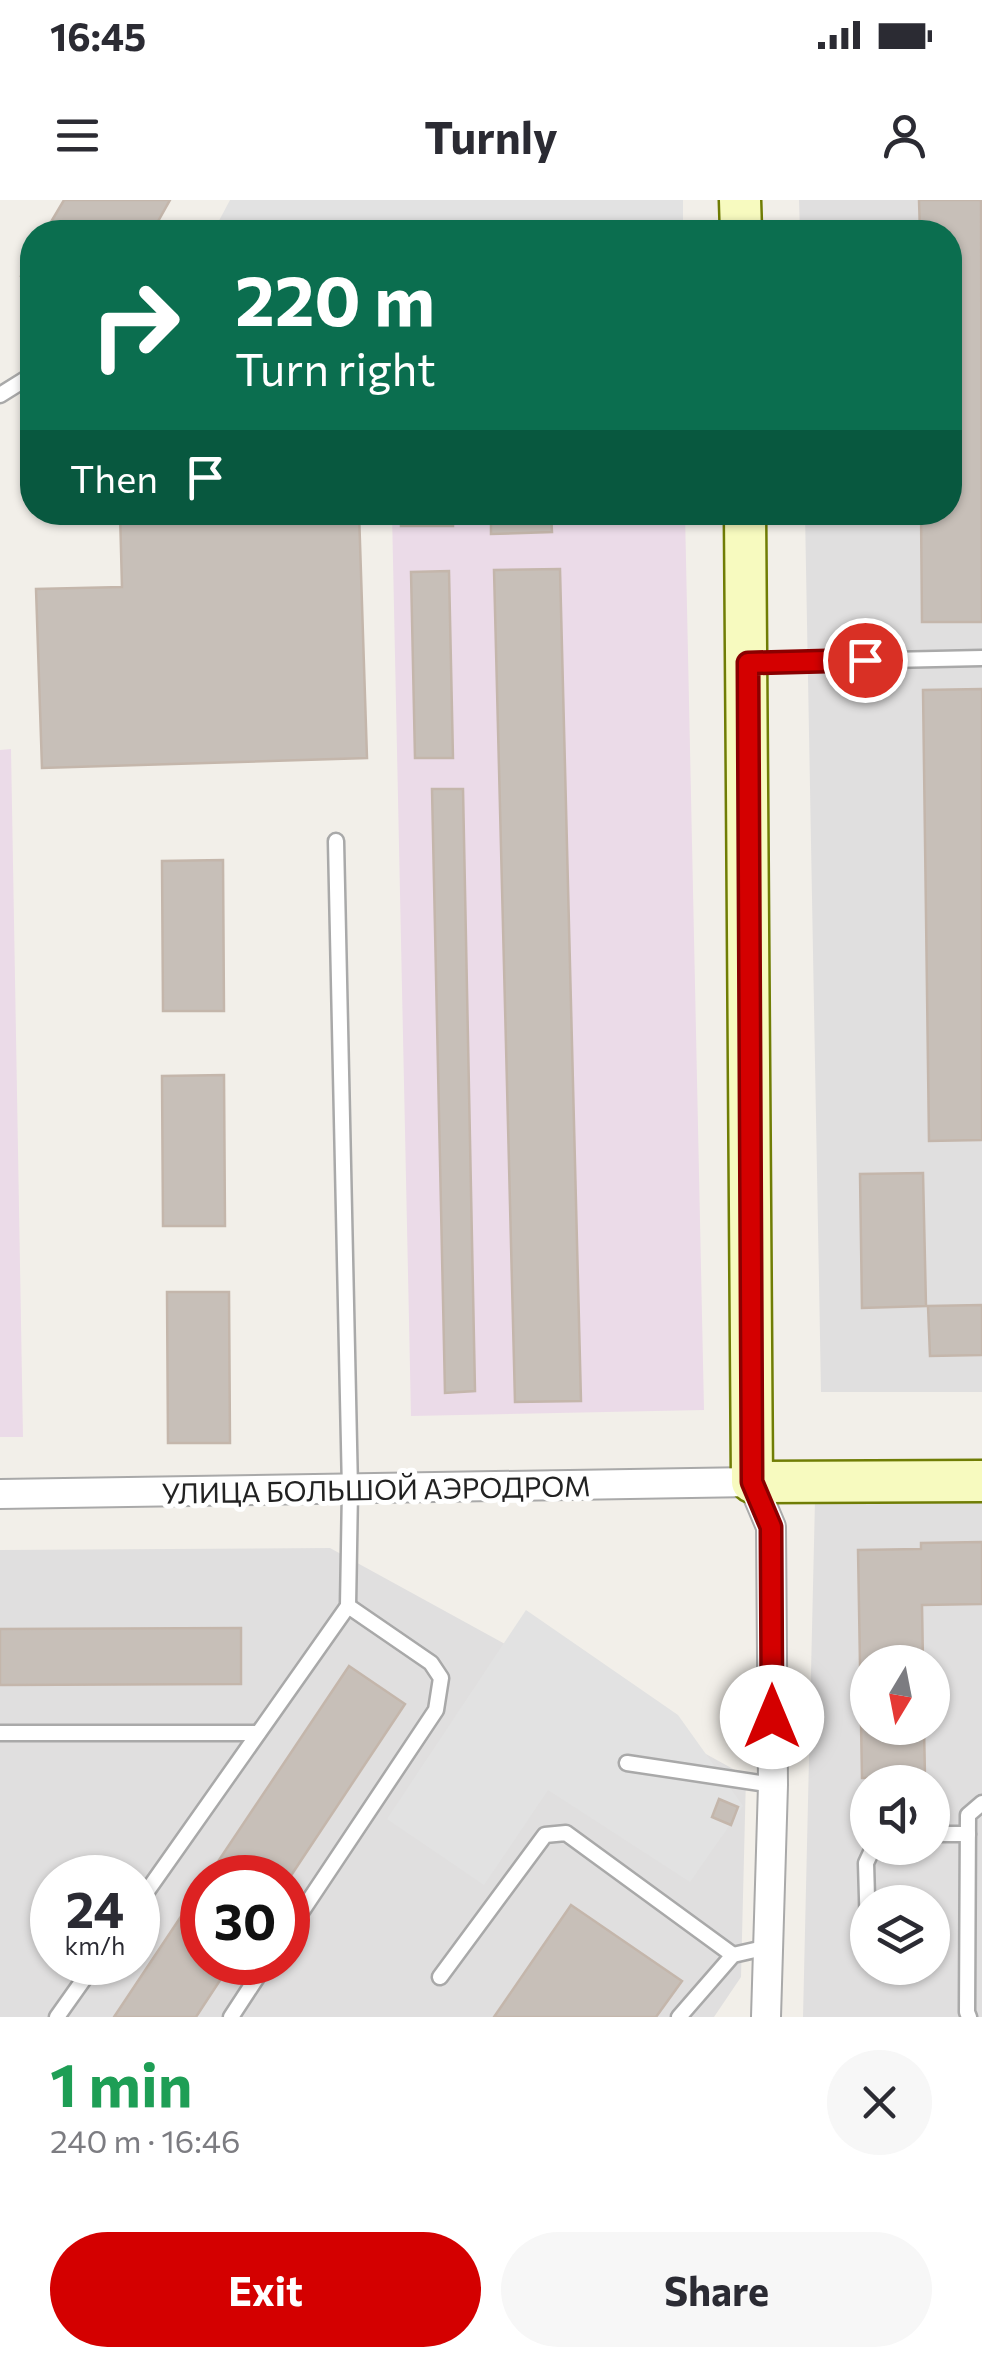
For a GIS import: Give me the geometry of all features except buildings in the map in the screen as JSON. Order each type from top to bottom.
[{"type":"street","points":[[746,525],[752,1482],[771,1527],[773,1784],[766,2017]]},
{"type":"street","points":[[752,1482],[982,1481]]},
{"type":"street","name":"УЛИЦА БОЛЬШОЙ АЭРОДРОМ","points":[[0,1494],[752,1482]]},
{"type":"lane","points":[[748,663],[982,658]]},
{"type":"lane","points":[[160,1873],[348,1606],[350,1490],[336,841]]},
{"type":"lane","points":[[310,1899],[436,1710],[441,1678],[431,1663],[348,1606]]},
{"type":"lane","points":[[0,1732],[258,1733]]},
{"type":"lane","points":[[627,1762],[773,1784]]},
{"type":"lane","points":[[969,2017],[968,1814],[982,1803]]},
{"type":"lane","points":[[440,1977],[546,1835],[566,1833],[734,1955]]},
{"type":"lane","points":[[950,1834],[968,1834]]},
{"type":"lane","points":[[679,2017],[734,1955],[769,1946]]},
{"type":"lane","points":[[57,2017],[80,1985]]},
{"type":"lane","points":[[231,2017],[252,1985]]},
{"type":"shaded area","points":[[230,200],[683,200],[683,220],[219,220]]},
{"type":"shaded area","points":[[799,200],[982,200],[982,1392],[821,1392],[805,525],[962,525],[962,220],[800,220]]},
{"type":"shaded area","points":[[392,525],[685,525],[704,1410],[411,1416]]},
{"type":"shaded area","points":[[11,749],[23,1437],[0,1437],[0,750]]},
{"type":"shaded area","points":[[815,1500],[982,1501],[982,2017],[803,2017]]},
{"type":"shaded area","points":[[330,1548],[746,1776],[741,1977],[714,2017],[0,2017],[0,1550]]},
{"type":"shaded area","points":[[526,1610],[678,1715],[743,1806],[690,1882],[548,1790],[484,1885],[387,1819]]},
{"type":"route","points":[[772,1717],[771,1527],[752,1482],[748,663],[865,660]]}]
